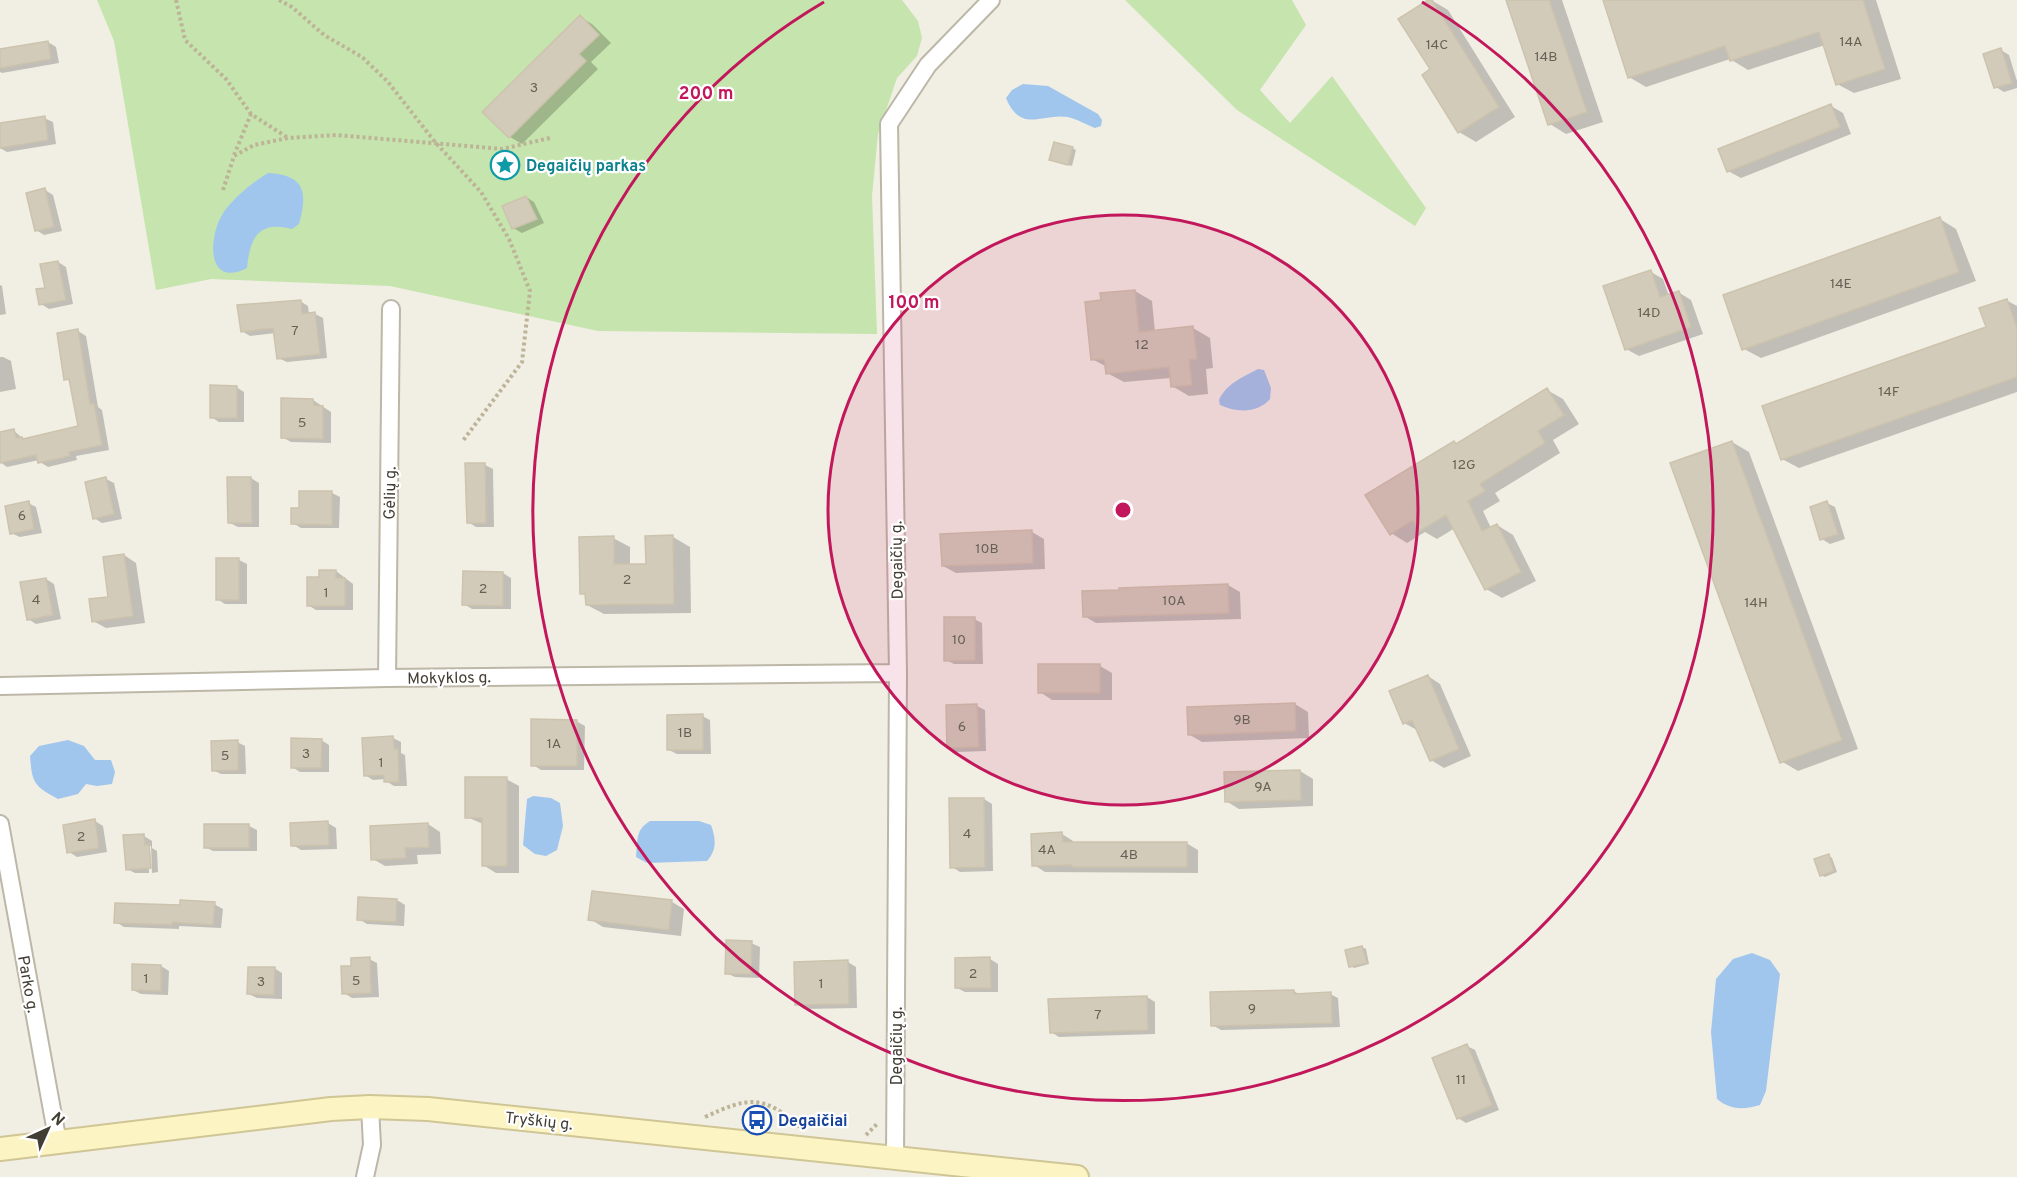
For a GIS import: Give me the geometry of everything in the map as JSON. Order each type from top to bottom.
[{"type":"main road","name":"Tryškių g.","points":[[0,1149],[370,1107],[428,1109],[1077,1177]]},
{"type":"street","name":"Degaičių g.","points":[[895,1158],[898,673],[889,124],[928,66],[991,0]]},
{"type":"street","name":"Gėlių g.","points":[[387,678],[392,309]]},
{"type":"street","name":"Mokyklos g.","points":[[0,686],[387,678],[898,673]]},
{"type":"street","name":"Parko g.","points":[[0,824],[57,1143]]},
{"type":"street","points":[[365,1177],[372,1145],[370,1107]]},
{"type":"path","points":[[176,0],[185,40],[226,79],[251,114],[288,138]]},
{"type":"path","points":[[279,0],[292,7],[324,34],[362,57],[388,82],[435,142],[481,192],[509,239],[530,291],[522,362],[462,442]]},
{"type":"path","points":[[223,190],[251,114]]},
{"type":"path","points":[[234,156],[254,145],[288,138],[336,135],[502,149],[550,138]]},
{"type":"green space","name":"Degaičių parkas","points":[[97,0],[902,0],[918,21],[922,38],[917,56],[897,78],[878,134],[872,196],[877,334],[598,331],[390,286],[211,279],[156,290],[114,41]]},
{"type":"green space","points":[[1125,0],[1292,0],[1306,25],[1260,90],[1290,123],[1332,76],[1426,208],[1415,226],[1237,110]]},
{"type":"water","points":[[1023,84],[1048,86],[1098,114],[1102,120],[1101,126],[1095,128],[1068,117],[1033,120],[1018,116],[1006,98],[1012,90]]},
{"type":"water","points":[[268,173],[290,177],[301,187],[303,203],[299,224],[292,229],[271,227],[264,229],[254,240],[247,268],[233,273],[223,271],[217,265],[213,243],[220,219],[240,194]]},
{"type":"water","points":[[1258,369],[1264,370],[1271,388],[1270,399],[1265,404],[1247,410],[1220,405],[1219,400],[1226,390]]},
{"type":"water","points":[[68,740],[84,746],[95,760],[111,760],[115,772],[112,784],[97,786],[86,784],[78,794],[58,799],[39,787],[33,778],[30,756],[39,746]]},
{"type":"water","points":[[533,796],[551,798],[560,803],[563,826],[557,850],[546,856],[535,854],[523,845],[527,799]]},
{"type":"water","points":[[650,821],[699,821],[711,825],[715,840],[713,853],[707,861],[647,863],[636,857],[637,841],[642,828]]},
{"type":"water","points":[[1752,953],[1770,960],[1780,974],[1766,1091],[1760,1105],[1737,1108],[1717,1099],[1711,1032],[1716,979],[1733,959]]},
{"type":"building","points":[[1428,0],[1432,0],[1499,107],[1458,133],[1422,75],[1430,69],[1398,19]]},
{"type":"building","points":[[1506,0],[1549,0],[1587,112],[1548,125]]},
{"type":"building","points":[[1603,0],[1863,0],[1885,69],[1836,85],[1819,32],[1730,61],[1725,46],[1628,78]]},
{"type":"building","points":[[580,15],[599,35],[579,54],[586,61],[509,138],[482,112]]},
{"type":"building","points":[[48,41],[51,59],[0,68],[0,49]]},
{"type":"building","points":[[2001,48],[2012,83],[1994,88],[1983,54]]},
{"type":"building","points":[[1831,104],[1840,127],[1727,172],[1718,149]]},
{"type":"building","points":[[45,116],[48,140],[0,148],[0,123]]},
{"type":"building","points":[[1054,142],[1073,147],[1068,165],[1049,160]]},
{"type":"building","points":[[45,188],[54,227],[35,231],[26,193]]},
{"type":"building","points":[[526,196],[537,219],[512,229],[502,206]]},
{"type":"building","points":[[1940,217],[1959,272],[1742,350],[1723,295]]},
{"type":"building","points":[[58,261],[66,300],[39,305],[36,289],[45,288],[40,264]]},
{"type":"building","points":[[1651,270],[1660,297],[1679,291],[1691,327],[1625,350],[1603,286]]},
{"type":"building","points":[[1135,290],[1139,332],[1193,326],[1197,359],[1189,360],[1192,385],[1171,387],[1169,367],[1106,374],[1104,359],[1091,360],[1085,302],[1101,300],[1100,293]]},
{"type":"building","points":[[2007,299],[2017,328],[2017,377],[1781,460],[1762,406],[1986,327],[1979,308]]},
{"type":"building","points":[[301,300],[302,314],[315,312],[320,354],[277,359],[273,328],[241,332],[237,305]]},
{"type":"building","points":[[78,329],[90,404],[94,404],[102,445],[69,452],[70,456],[38,463],[36,455],[0,463],[0,432],[14,429],[16,438],[22,437],[23,439],[78,426],[69,379],[64,380],[57,333]]},
{"type":"building","points":[[210,385],[237,386],[237,418],[210,418]]},
{"type":"building","points":[[1547,388],[1564,415],[1538,431],[1545,443],[1480,484],[1485,491],[1468,501],[1482,531],[1497,524],[1521,572],[1485,590],[1446,515],[1420,531],[1413,520],[1390,535],[1365,495],[1454,441],[1456,444]]},
{"type":"building","points":[[281,398],[313,399],[314,405],[323,406],[323,439],[281,438]]},
{"type":"building","points":[[1732,441],[1842,740],[1780,763],[1670,463]]},
{"type":"building","points":[[465,463],[485,463],[486,523],[467,523]]},
{"type":"building","points":[[106,477],[114,514],[93,519],[85,482]]},
{"type":"building","points":[[227,477],[251,477],[252,523],[228,523]]},
{"type":"building","points":[[299,491],[332,491],[332,525],[291,524],[291,508],[299,508]]},
{"type":"building","points":[[29,501],[34,529],[10,534],[5,506]]},
{"type":"building","points":[[1827,501],[1838,534],[1820,540],[1810,507]]},
{"type":"building","points":[[1032,530],[1033,563],[942,566],[940,534]]},
{"type":"building","points":[[673,535],[674,604],[586,605],[585,594],[580,594],[579,537],[614,536],[614,564],[646,564],[645,536]]},
{"type":"building","points":[[124,554],[133,616],[92,622],[89,599],[108,597],[103,557]]},
{"type":"building","points":[[216,558],[239,558],[239,600],[216,600]]},
{"type":"building","points":[[319,570],[336,570],[336,578],[345,578],[345,606],[307,606],[307,577],[319,577]]},
{"type":"building","points":[[463,571],[503,572],[503,606],[462,605]]},
{"type":"building","points":[[46,578],[53,615],[27,620],[20,582]]},
{"type":"building","points":[[1228,584],[1229,613],[1083,617],[1082,591]]},
{"type":"building","points":[[944,617],[975,617],[975,660],[944,661]]},
{"type":"building","points":[[1038,664],[1100,664],[1100,693],[1038,693]]},
{"type":"building","points":[[1428,675],[1459,749],[1430,761],[1412,720],[1403,724],[1389,691]]},
{"type":"building","points":[[1295,703],[1296,731],[1188,735],[1187,707]]},
{"type":"building","points":[[977,704],[979,747],[947,748],[946,705]]},
{"type":"building","points":[[703,714],[703,750],[667,750],[667,715]]},
{"type":"building","points":[[531,719],[577,720],[577,766],[531,766]]},
{"type":"building","points":[[393,736],[394,749],[398,749],[399,782],[384,782],[384,775],[364,776],[362,738]]},
{"type":"building","points":[[291,738],[322,739],[321,768],[291,768]]},
{"type":"building","points":[[238,740],[238,770],[212,771],[211,741]]},
{"type":"building","points":[[1300,770],[1301,800],[1225,802],[1224,772]]},
{"type":"building","points":[[465,777],[507,777],[507,866],[482,866],[482,818],[465,818]]},
{"type":"building","points":[[949,798],[984,798],[985,867],[950,868]]},
{"type":"building","points":[[95,819],[99,848],[67,853],[63,825]]},
{"type":"building","points":[[328,821],[329,845],[291,846],[290,823]]},
{"type":"building","points":[[428,823],[429,847],[405,848],[406,858],[371,860],[370,826]]},
{"type":"building","points":[[204,824],[249,824],[249,848],[204,848]]},
{"type":"building","points":[[1062,832],[1063,842],[1187,842],[1187,867],[1032,866],[1031,834]]},
{"type":"building","points":[[144,834],[145,845],[149,844],[151,868],[126,870],[123,835]]},
{"type":"building","points":[[1829,854],[1834,871],[1820,876],[1814,859]]},
{"type":"building","points":[[592,891],[672,900],[669,930],[588,920]]},
{"type":"building","points":[[358,897],[397,899],[396,922],[357,920]]},
{"type":"building","points":[[180,900],[215,902],[213,925],[172,922],[172,925],[114,923],[115,903],[180,905]]},
{"type":"building","points":[[726,940],[752,941],[751,974],[725,974]]},
{"type":"building","points":[[1362,946],[1367,963],[1349,967],[1345,950]]},
{"type":"building","points":[[370,957],[371,993],[342,994],[341,966],[351,966],[351,958]]},
{"type":"building","points":[[990,957],[991,988],[955,988],[955,958]]},
{"type":"building","points":[[848,960],[849,1004],[795,1005],[794,962]]},
{"type":"building","points":[[132,964],[161,965],[161,991],[132,990]]},
{"type":"building","points":[[248,967],[275,967],[274,995],[247,994]]},
{"type":"building","points":[[1294,990],[1294,994],[1331,992],[1332,1023],[1211,1026],[1210,992]]},
{"type":"building","points":[[1147,996],[1148,1030],[1050,1033],[1048,999]]},
{"type":"building","points":[[1467,1044],[1492,1105],[1457,1119],[1432,1058]]},
{"type":"place","name":"Degaičių parkas","points":[[505,165]]},
{"type":"place","name":"Degaičiai","points":[[757,1120]]}]
